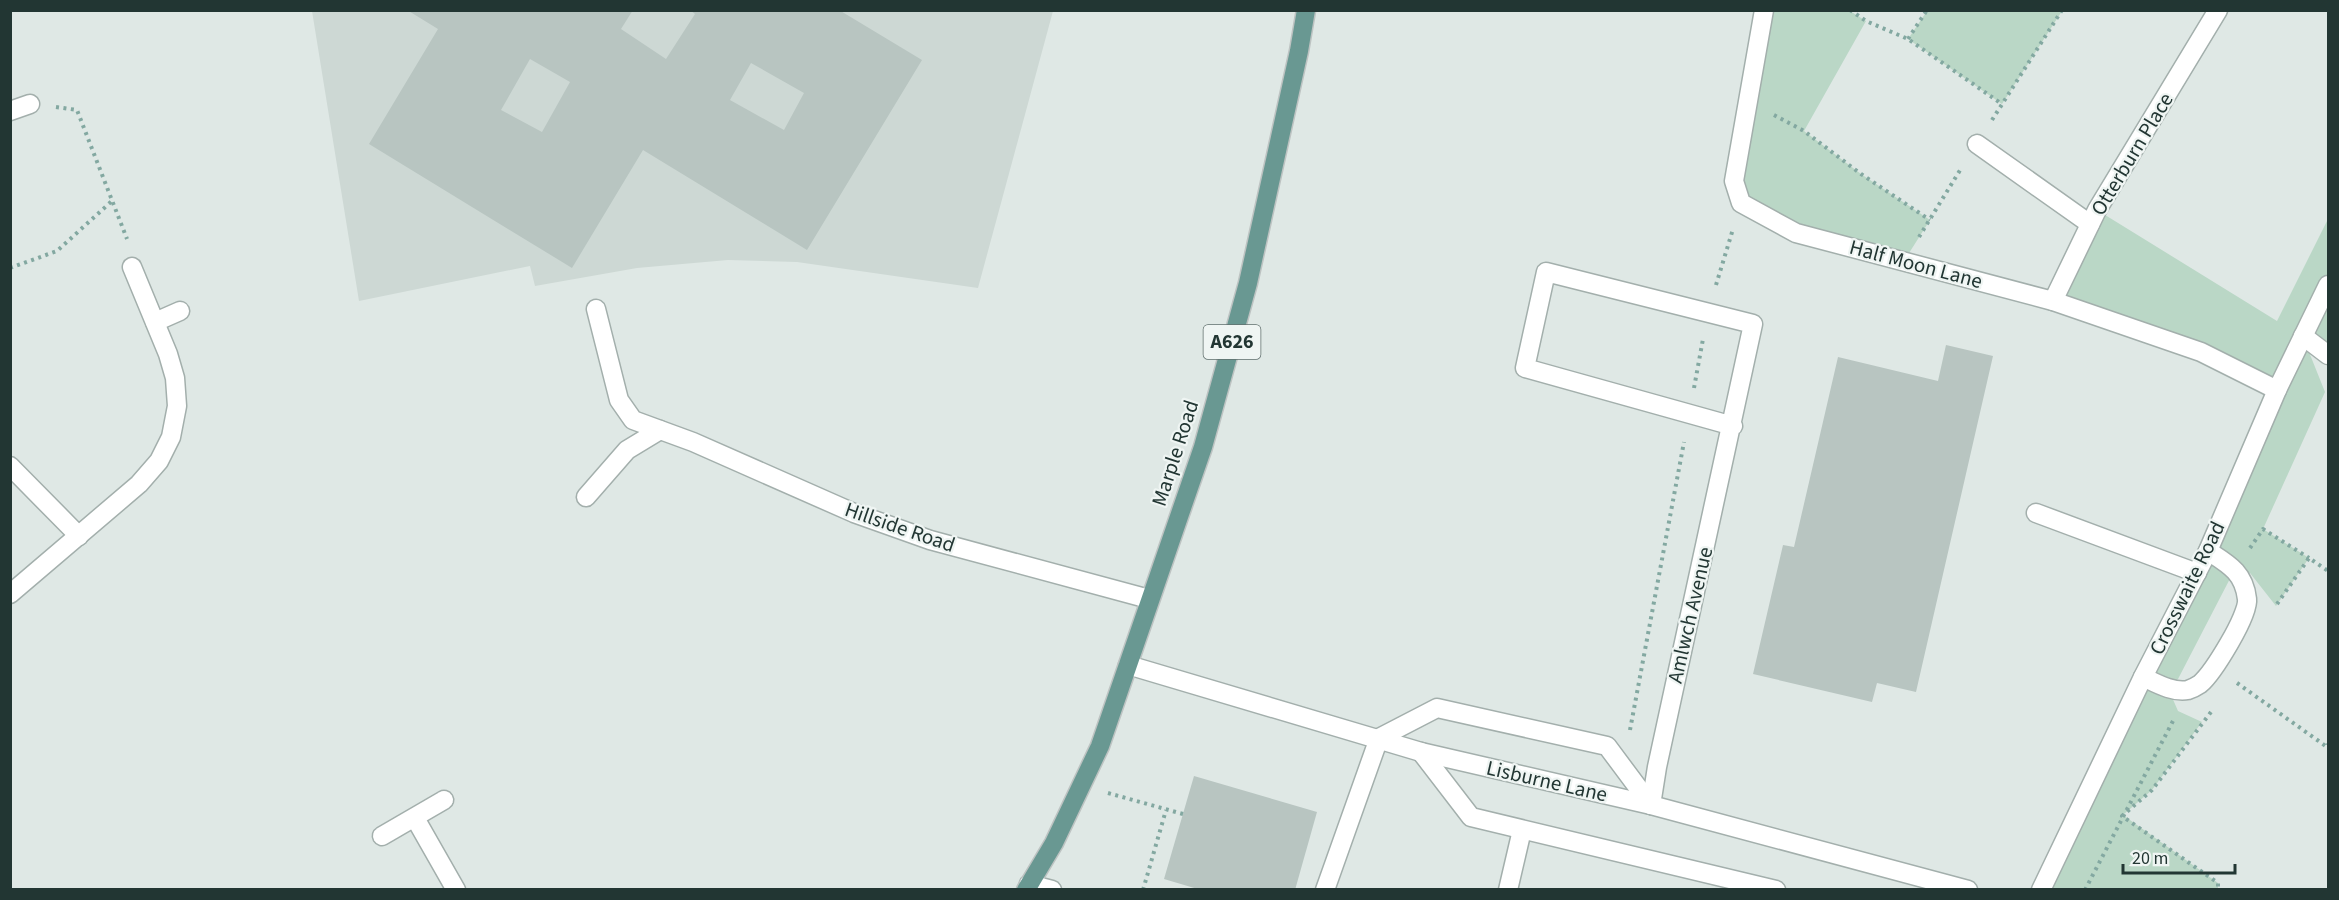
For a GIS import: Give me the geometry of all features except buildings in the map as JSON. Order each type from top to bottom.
[{"type":"main road","name":"Marple Road","points":[[1028,887],[1054,843],[1100,746],[1149,598],[1203,447],[1248,284],[1306,10]]},
{"type":"street","name":"Half Moon Lane","points":[[1764,10],[1734,181],[1741,203],[1796,233],[2053,301],[2201,352],[2277,390]]},
{"type":"street","name":"Otterburn Place","points":[[2053,301],[2090,224],[2218,10]]},
{"type":"street","points":[[10,111],[30,104]]},
{"type":"street","points":[[1977,144],[2090,224]]},
{"type":"street","points":[[10,594],[139,484],[159,461],[171,437],[177,406],[175,378],[132,267]]},
{"type":"street","name":"Amlwch Avenue","points":[[1651,805],[1657,767],[1733,426],[1753,324],[1546,272],[1525,368],[1733,426]]},
{"type":"street","name":"Crosswaite Road","points":[[2041,890],[2143,677],[2208,551],[2277,390],[2328,285]]},
{"type":"street","name":"Hillside Road","points":[[596,309],[619,400],[633,420],[693,442],[854,513],[930,540],[1149,598]]},
{"type":"street","points":[[154,322],[180,311]]},
{"type":"street","points":[[2303,336],[2328,355]]},
{"type":"street","points":[[586,497],[627,450],[660,430]]},
{"type":"street","points":[[10,466],[79,536]]},
{"type":"street","points":[[2036,513],[2197,573]]},
{"type":"street","points":[[2143,677],[2168,688],[2185,691],[2200,685],[2247,610],[2247,598],[2235,568],[2208,551]]},
{"type":"street","name":"Lisburne Lane","points":[[1128,664],[1421,752],[1651,805],[1968,890]]},
{"type":"street","points":[[1325,890],[1379,738],[1437,708],[1607,746],[1651,805]]},
{"type":"street","points":[[1421,752],[1471,817],[1776,890]]},
{"type":"street","points":[[382,837],[444,800]]},
{"type":"street","points":[[415,818],[456,890]]},
{"type":"street","points":[[1508,890],[1522,830]]},
{"type":"street","points":[[1028,887],[1052,890]]},
{"type":"path","points":[[1850,10],[1866,21],[1908,39],[2002,104]]},
{"type":"path","points":[[1908,39],[1927,10]]},
{"type":"path","points":[[1748,101],[1804,131],[1929,220]]},
{"type":"path","points":[[30,104],[77,110],[126,230],[132,267]]},
{"type":"path","points":[[10,268],[57,251],[113,200]]},
{"type":"path","points":[[2235,568],[2263,530],[2328,572]]},
{"type":"path","points":[[2276,606],[2309,558]]},
{"type":"path","points":[[2214,666],[2327,747],[2328,744]]},
{"type":"path","points":[[2231,691],[2243,674]]},
{"type":"path","points":[[2085,890],[2178,711],[2168,688]]},
{"type":"path","points":[[2122,816],[2152,790],[2216,706]]},
{"type":"path","points":[[1081,786],[1183,814]]},
{"type":"path","points":[[1143,890],[1166,810]]},
{"type":"path","points":[[2122,816],[2218,883],[2218,890]]},
{"type":"shaded area","points":[[312,11],[1053,11],[978,288],[797,262],[728,260],[637,268],[535,286],[530,266],[359,301]]},
{"type":"green space","points":[[1764,11],[1850,11],[1866,21],[1804,131],[1861,174],[1930,220],[1904,261],[1796,233],[1741,203],[1734,181]]},
{"type":"green space","points":[[1927,11],[2062,11],[2002,104],[1908,39]]},
{"type":"green space","points":[[2097,210],[2277,321],[2328,219],[2328,355],[2303,337],[2325,392],[2263,529],[2309,558],[2276,606],[2250,573],[2235,569],[2178,679],[2168,688],[2178,711],[2202,722],[2152,790],[2123,815],[2218,883],[2218,889],[2041,890],[2277,390],[2053,301]]}]
